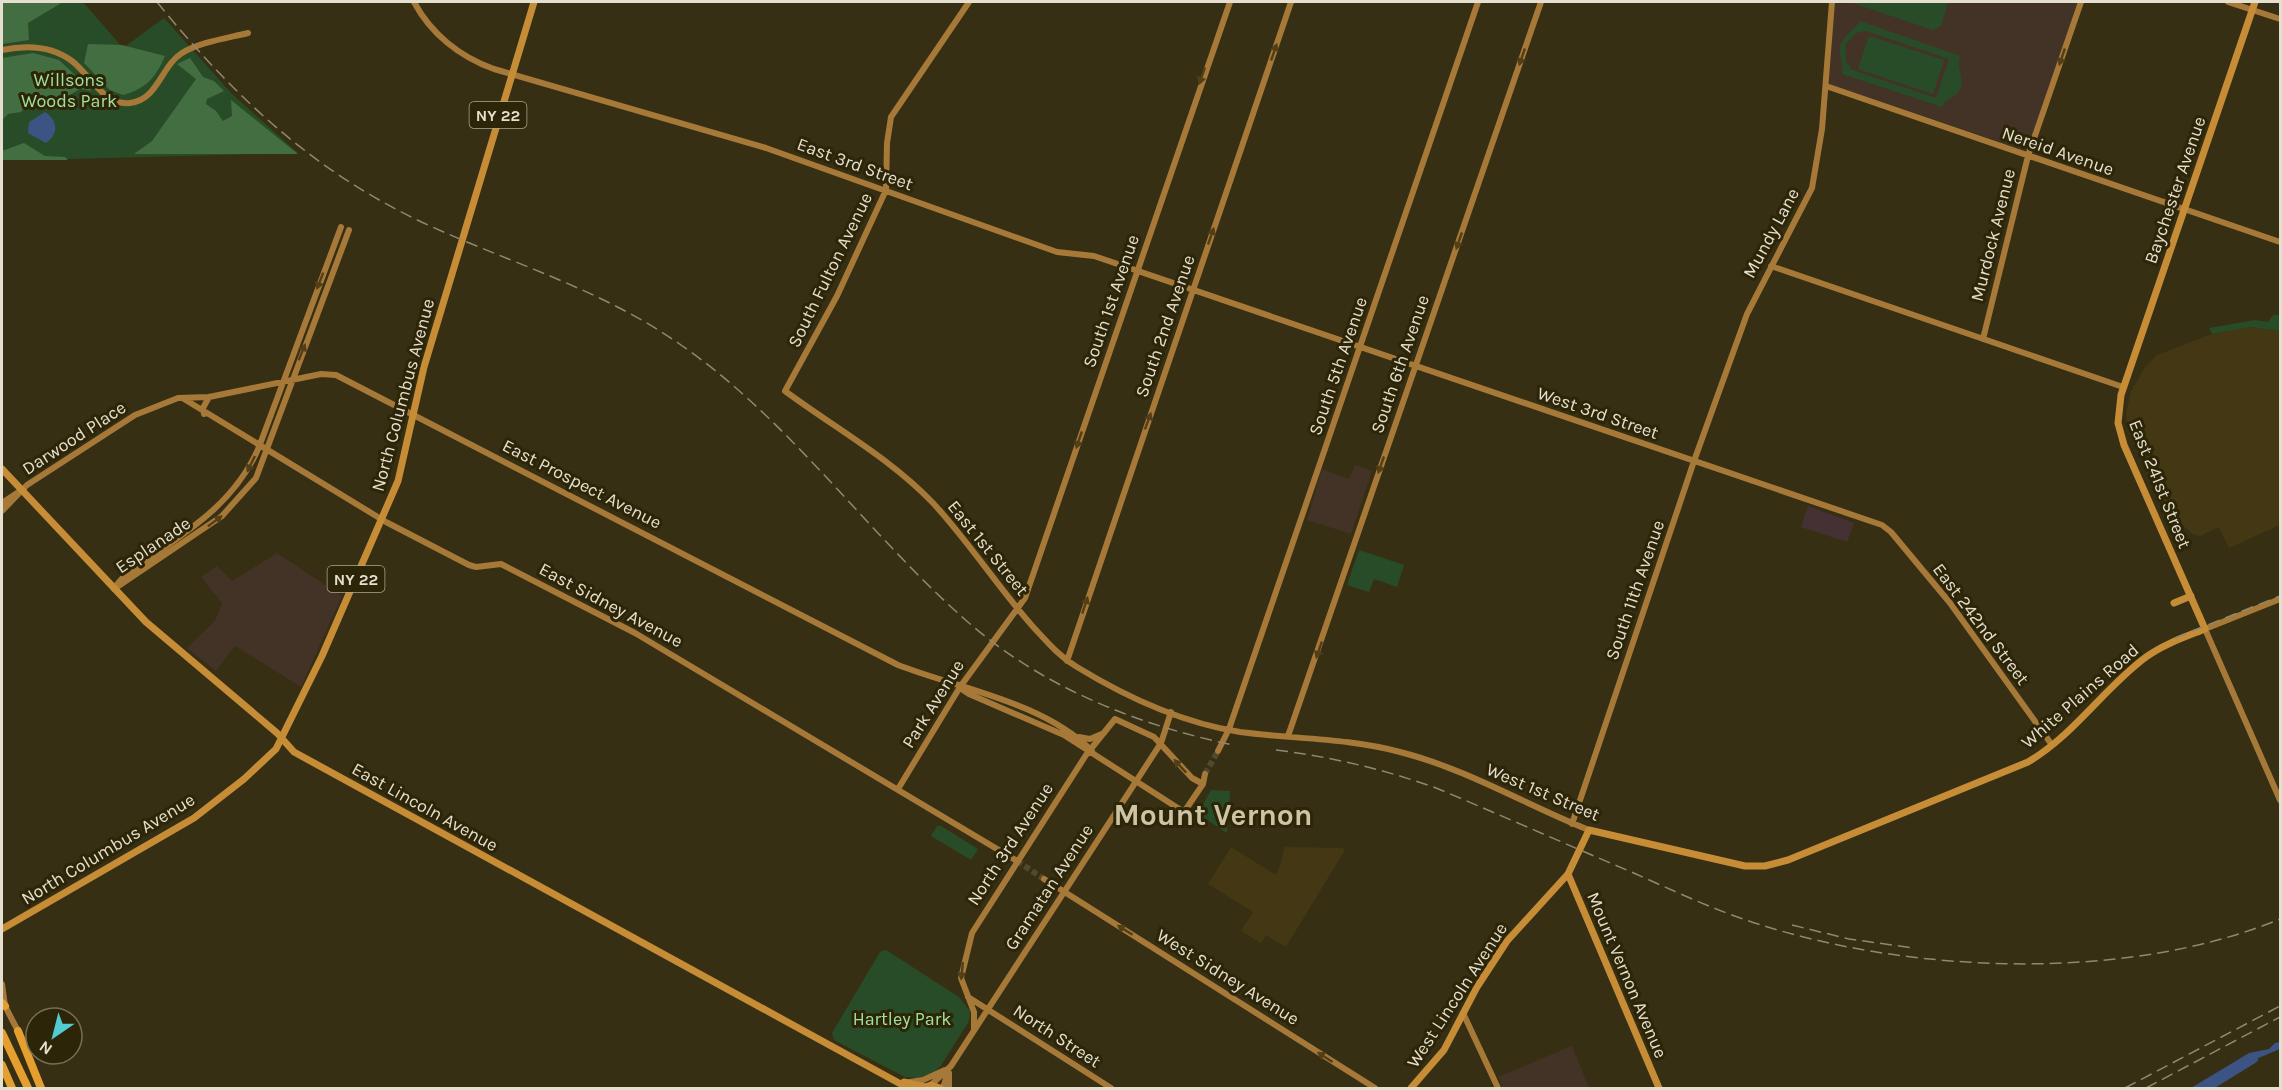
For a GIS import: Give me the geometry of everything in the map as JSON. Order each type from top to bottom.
[{"type":"highway","points":[[18,1031],[41,1089]]},
{"type":"highway","points":[[2,1033],[28,1089]]},
{"type":"highway","points":[[2,1065],[12,1089]]},
{"type":"main road","name":"NY 22","points":[[510,75],[534,2]]},
{"type":"main road","name":"Baychester Avenue","points":[[2123,387],[2255,2]]},
{"type":"main road","name":"North Columbus Avenue","points":[[2,930],[194,818],[264,762],[282,739],[382,520],[401,470],[424,367],[510,75]]},
{"type":"main road","name":"East 241st Street","points":[[2123,387],[2118,410],[2119,432],[2205,629]]},
{"type":"main road","name":"East Lincoln Avenue","points":[[2,469],[152,628],[301,756],[904,1084],[942,1089]]},
{"type":"main road","points":[[2174,603],[2191,596]]},
{"type":"main road","name":"White Plains Road","points":[[1966,789],[2017,768],[2052,745],[2144,658],[2169,643],[2205,629]]},
{"type":"main road","name":"West 1st Street","points":[[1588,834],[1745,866],[1765,866],[1796,857],[1966,789]]},
{"type":"main road","name":"West Lincoln Avenue","points":[[1411,1089],[1439,1057],[1507,941],[1569,874],[1588,834]]},
{"type":"main road","name":"Mount Vernon Avenue","points":[[1569,874],[1659,1089]]},
{"type":"street","name":"East 3rd Street","points":[[414,2],[430,25],[456,50],[480,64],[510,75],[766,148],[1057,252],[1094,256],[1305,328]]},
{"type":"street","name":"South Fulton Avenue","points":[[785,391],[837,296],[886,190],[887,143],[891,117],[969,2]]},
{"type":"street","name":"South 1st Avenue","points":[[996,636],[1025,598],[1230,2]]},
{"type":"street","name":"South 2nd Avenue","points":[[1067,661],[1291,2]]},
{"type":"street","name":"South 5th Avenue","points":[[1224,740],[1478,2]]},
{"type":"street","name":"South 6th Avenue","points":[[1288,736],[1541,2]]},
{"type":"street","name":"Mundy Lane","points":[[1728,366],[1754,298],[1812,188],[1818,163],[1832,2]]},
{"type":"street","name":"Murdock Avenue","points":[[1983,339],[2028,156],[2081,2]]},
{"type":"street","points":[[2228,2],[2280,19]]},
{"type":"street","points":[[2,50],[30,47],[61,54],[74,63],[108,97],[126,103],[137,101],[151,93],[173,60],[187,51],[248,33]]},
{"type":"street","name":"Nereid Avenue","points":[[1826,86],[2280,242]]},
{"type":"street","name":"Esplanade","points":[[114,589],[126,574],[219,506],[246,474],[260,447],[282,382],[341,227]]},
{"type":"street","name":"Esplanade","points":[[114,589],[230,509],[256,478],[349,230]]},
{"type":"street","points":[[1771,266],[2123,387]]},
{"type":"street","name":"West 3rd Street","points":[[1305,328],[1882,525]]},
{"type":"street","name":"South 11th Avenue","points":[[1572,824],[1728,366]]},
{"type":"street","name":"East Prospect Avenue","points":[[181,399],[209,397],[321,374],[336,375],[898,665],[981,692],[1047,719],[1076,736],[1092,751]]},
{"type":"street","name":"East 1st Street","points":[[785,391],[866,447],[916,487],[948,520],[1015,611],[1067,661],[1127,696],[1169,717]]},
{"type":"street","points":[[204,414],[203,408],[209,397]]},
{"type":"street","name":"East Sidney Avenue","points":[[181,399],[382,520],[469,565],[476,567],[495,563],[508,567],[635,633],[1017,861]]},
{"type":"street","name":"Darwood Place","points":[[21,491],[128,419],[181,399]]},
{"type":"street","points":[[2,503],[10,495],[21,491]]},
{"type":"street","points":[[2,511],[21,491]]},
{"type":"street","name":"East 242nd Street","points":[[1882,525],[1950,603],[2052,745]]},
{"type":"street","name":"White Plains Road","points":[[2205,629],[2280,598]]},
{"type":"street","name":"East 241st Street","points":[[2205,629],[2280,800]]},
{"type":"street","name":"Park Avenue","points":[[898,789],[960,687],[996,636]]},
{"type":"street","points":[[971,671],[973,683],[981,692]]},
{"type":"street","name":"East Prospect Avenue","points":[[960,687],[969,694],[1044,725],[1092,751],[1184,812],[1203,784]]},
{"type":"street","name":"West 1st Street","points":[[1169,717],[1224,740],[1288,736],[1376,747],[1408,754],[1463,774],[1572,824],[1588,834]]},
{"type":"street","name":"Gramatan Avenue","points":[[942,1089],[950,1068],[974,1030],[1161,743],[1169,717]]},
{"type":"street","name":"North 3rd Avenue","points":[[974,1030],[974,1012],[960,978],[967,945],[1017,861],[1086,755],[1092,751],[1115,719],[1161,743]]},
{"type":"street","points":[[1076,736],[1089,739],[1104,733]]},
{"type":"street","points":[[1161,743],[1192,778],[1203,784],[1205,774]]},
{"type":"street","points":[[1044,879],[1063,892]]},
{"type":"street","name":"West Sidney Avenue","points":[[1063,892],[1375,1089]]},
{"type":"street","points":[[2,984],[3,1004],[18,1031]]},
{"type":"street","name":"North Street","points":[[968,997],[1111,1089]]},
{"type":"street","points":[[1463,1013],[1497,1089]]},
{"type":"street","points":[[904,1084],[923,1080],[950,1068],[949,1089]]},
{"type":"street","name":"Gramatan Avenue","points":[[926,1087],[950,1068]]},
{"type":"shaded area","points":[[1835,2],[2078,2],[2027,151],[1829,84]]},
{"type":"shaded area","points":[[2251,327],[2280,331],[2280,525],[2229,548],[2219,527],[2200,536],[2193,534],[2164,509],[2129,433],[2126,414],[2131,391],[2145,367],[2157,355],[2212,334]]},
{"type":"shaded area","points":[[1355,465],[1372,471],[1351,534],[1307,520],[1322,469],[1349,479]]},
{"type":"shaded area","points":[[1808,506],[1854,523],[1847,542],[1801,527]]},
{"type":"shaded area","points":[[277,553],[342,596],[301,687],[235,646],[216,671],[187,648],[215,621],[222,603],[201,577],[217,566],[232,581]]},
{"type":"shaded area","points":[[1231,847],[1276,875],[1284,847],[1343,848],[1345,850],[1286,947],[1266,935],[1261,943],[1241,931],[1253,912],[1208,884]]},
{"type":"shaded area","points":[[1572,1046],[1589,1088],[1503,1088],[1498,1077]]},
{"type":"green space","name":"Willsons Woods Park","points":[[2,2],[83,2],[123,48],[164,18],[232,94],[298,153],[69,159],[2,156]]},
{"type":"green space","points":[[2,2],[63,2],[28,23],[29,40],[2,44]]},
{"type":"green space","points":[[1850,2],[1948,2],[1941,26],[1933,30]]},
{"type":"green space","points":[[1860,21],[1960,56],[1962,80],[1959,91],[1945,101],[1942,107],[1842,74],[1841,44]],"holes":[[[1866,31],[1949,59],[1936,98],[1852,70],[1846,61],[1845,45],[1856,33]]]},
{"type":"green space","points":[[1869,36],[1944,60],[1933,94],[1858,69]]},
{"type":"green space","points":[[88,44],[122,45],[165,56],[158,70],[144,86],[123,95],[110,90],[84,63]]},
{"type":"green space","points":[[33,53],[59,60],[92,91],[80,89],[63,99],[35,103],[21,112],[8,114],[2,120],[2,58]]},
{"type":"green space","points":[[190,58],[203,77],[214,81],[224,91],[207,99],[206,104],[216,111],[223,121],[232,116],[231,100],[298,154],[134,154],[152,141],[196,79],[177,64]]},
{"type":"green space","points":[[24,143],[45,156],[65,157],[68,160],[2,160],[2,151]]},
{"type":"green space","points":[[2274,314],[2280,316],[2280,331],[2251,327],[2212,334],[2209,328],[2255,320],[2268,322]]},
{"type":"green space","points":[[1359,550],[1404,565],[1397,587],[1374,579],[1369,592],[1347,585]]},
{"type":"green space","points":[[1211,790],[1230,791],[1227,833],[1198,814]]},
{"type":"green space","points":[[937,826],[941,826],[978,849],[971,860],[931,836]]},
{"type":"green space","name":"Hartley Park","points":[[886,950],[959,997],[970,1011],[969,1021],[940,1067],[918,1078],[905,1077],[834,1040],[832,1033],[880,952]]},
{"type":"water","points":[[45,112],[52,119],[55,127],[53,135],[46,143],[28,133],[29,122]]},
{"type":"water","points":[[2280,1042],[2280,1049],[2244,1064],[2210,1088],[2191,1088],[2249,1053],[2269,1049],[2275,1043]]},
{"type":"waterway","points":[[2207,1088],[2254,1059]]},
{"type":"tunnel","points":[[1205,774],[1218,751]]},
{"type":"tunnel","points":[[1017,861],[1044,879]]},
{"type":"railway","points":[[157,2],[186,37],[247,101],[279,130],[349,182],[428,225],[557,279],[621,309],[681,345],[721,375],[794,443],[932,589],[998,646],[1060,685],[1127,715],[1197,737],[1233,745]]},
{"type":"railway","points":[[2175,638],[2280,596]]},
{"type":"railway","points":[[1276,750],[1357,764],[1416,781],[1727,913],[1819,941],[1884,953],[1952,961],[2020,964],[2089,961],[2156,953],[2220,939],[2280,919]]},
{"type":"railway","points":[[1792,925],[1849,939],[1913,948]]},
{"type":"railway","points":[[2125,1088],[2280,1006]]},
{"type":"railway","points":[[2146,1088],[2280,1017]]},
{"type":"district","name":"Mount Vernon","points":[[1213,815]]}]
